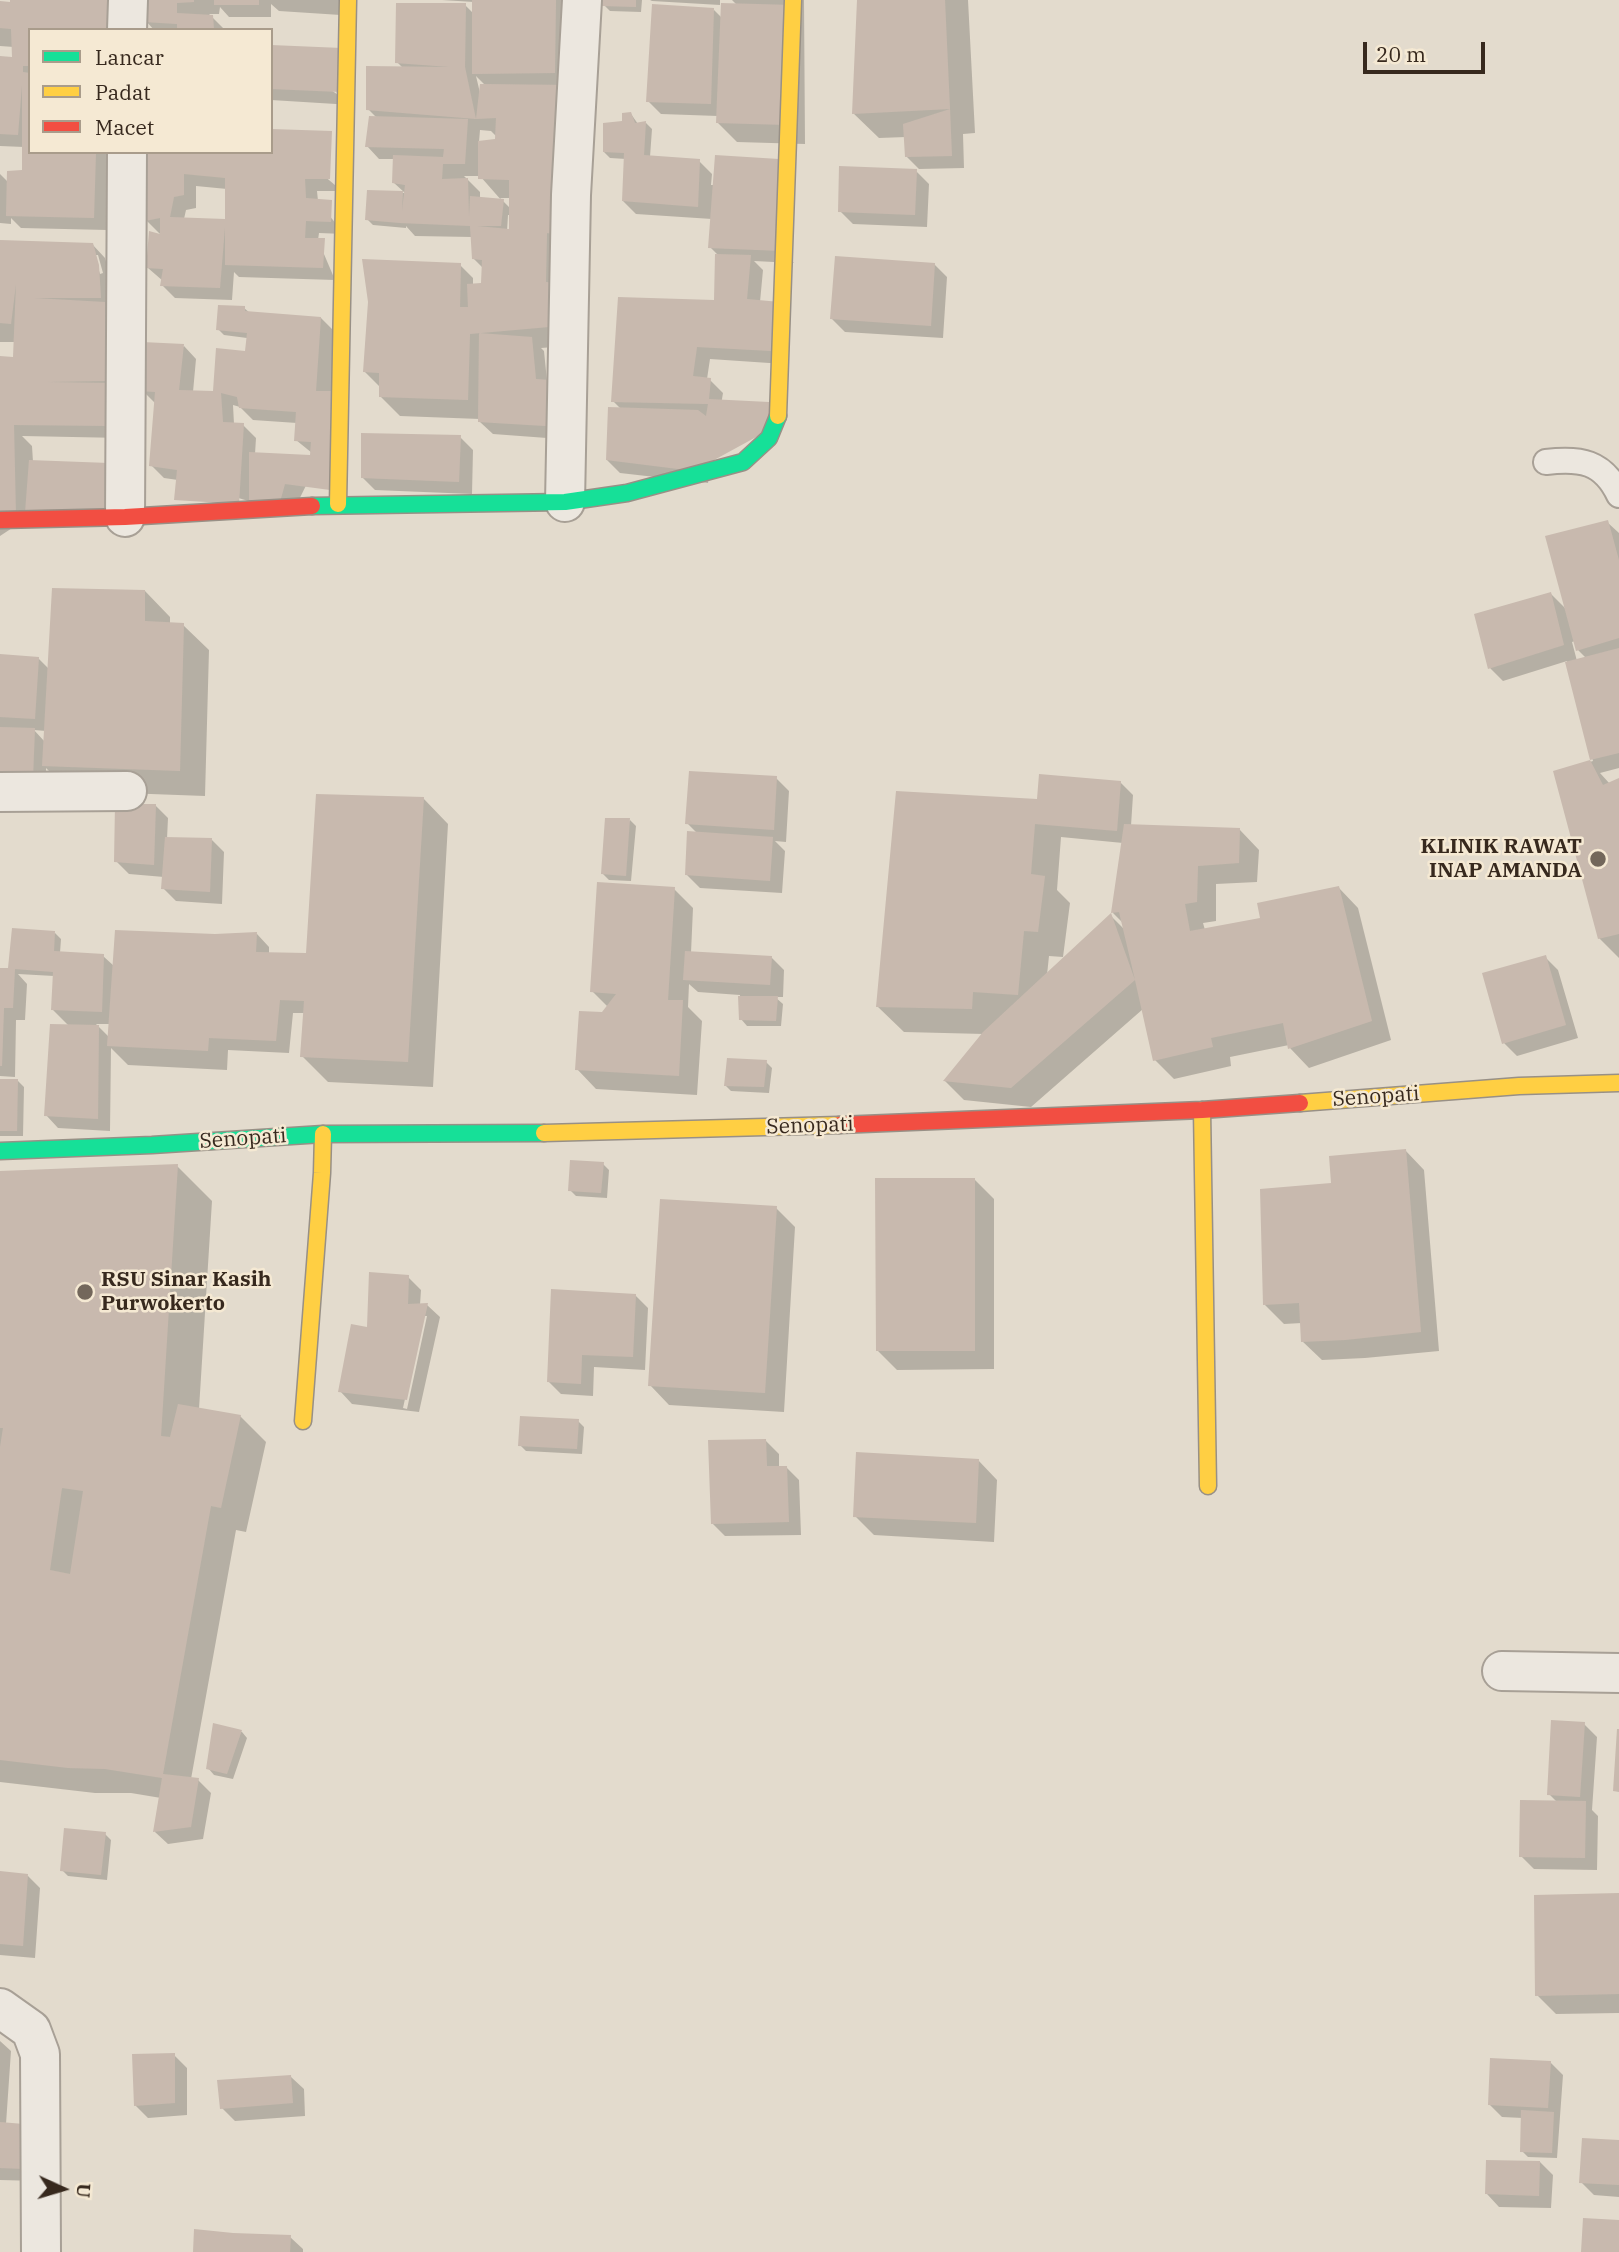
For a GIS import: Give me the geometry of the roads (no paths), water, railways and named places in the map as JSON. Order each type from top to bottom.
[{"type":"street","points":[[127,28],[128,0]]},
{"type":"street","points":[[338,505],[348,0]]},
{"type":"street","points":[[565,502],[571,195],[582,0]]},
{"type":"street","points":[[0,520],[124,517],[338,505],[565,502],[627,493],[743,462],[774,432],[778,419],[793,0]]},
{"type":"street","points":[[124,517],[127,154]]},
{"type":"street","points":[[0,792],[127,792]]},
{"type":"street","name":"Senopati","points":[[0,1151],[323,1134],[525,1133],[838,1125],[1202,1110],[1519,1086],[1619,1083]]},
{"type":"street","points":[[1202,1110],[1208,1486]]},
{"type":"street","points":[[303,1421],[323,1134]]},
{"type":"street","points":[[1502,1671],[1619,1673]]},
{"type":"street","points":[[0,2008],[31,2030],[40,2054],[41,2252]]},
{"type":"lane","points":[[1546,462],[1571,459],[1592,464],[1614,484],[1619,495]]},
{"type":"place","name":"KLINIK RAWAT INAP AMANDA","points":[[1598,859]]},
{"type":"place","name":"RSU Sinar Kasih Purwokerto","points":[[85,1292]]}]
